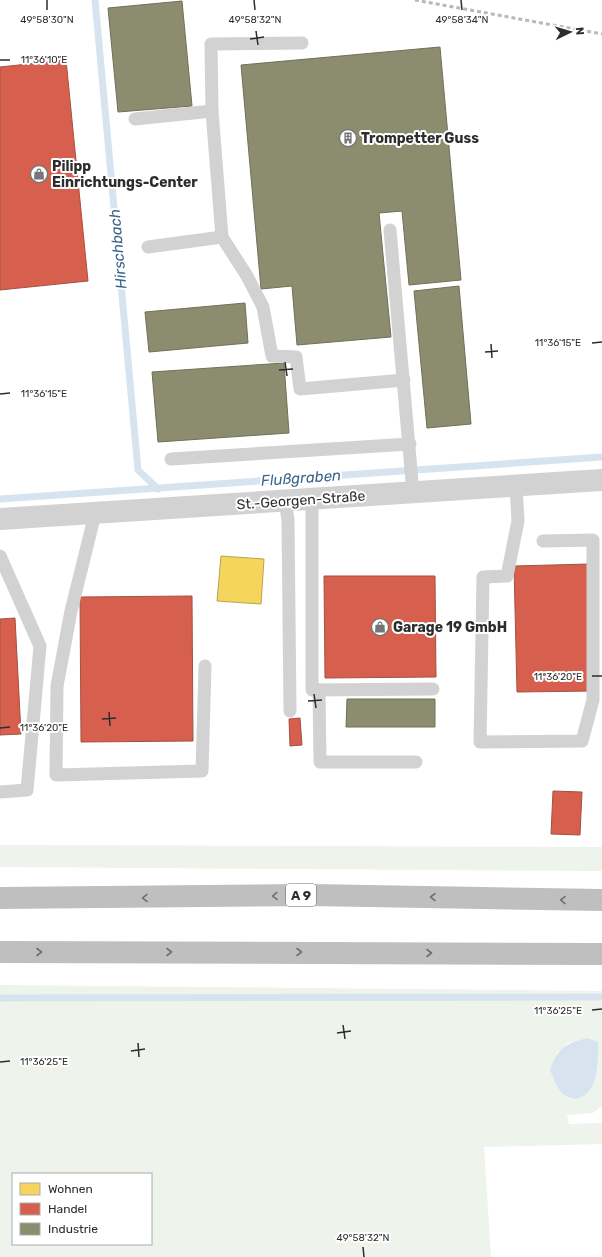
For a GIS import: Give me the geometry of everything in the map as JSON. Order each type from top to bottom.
[{"type":"highway","name":"A 9","points":[[0,898],[311,895],[602,900]]},
{"type":"highway","points":[[0,952],[602,954]]},
{"type":"street","name":"St.-Georgen-Straße","points":[[0,519],[312,500],[413,486],[516,486],[602,480]]},
{"type":"lane","points":[[302,42],[212,44],[212,112],[222,237],[247,276],[263,307],[272,356],[296,357],[300,389],[404,380]]},
{"type":"lane","points":[[134,119],[212,112]]},
{"type":"lane","points":[[390,230],[413,486]]},
{"type":"lane","points":[[148,247],[222,237]]},
{"type":"lane","points":[[171,459],[410,444]]},
{"type":"lane","points":[[516,486],[518,521],[507,576],[482,578],[480,742],[582,741],[593,700],[593,540],[543,541]]},
{"type":"lane","points":[[312,500],[312,690],[433,689]]},
{"type":"lane","points":[[285,501],[288,520],[290,711]]},
{"type":"lane","points":[[95,514],[71,611],[57,686],[56,775],[202,770],[205,666]]},
{"type":"lane","points":[[0,556],[40,646],[27,790],[0,792]]},
{"type":"lane","points":[[319,690],[320,762],[416,762]]},
{"type":"shaded area","points":[[0,845],[602,847],[602,871],[0,867]]},
{"type":"shaded area","points":[[0,985],[602,991],[602,1106],[593,1113],[567,1115],[569,1124],[602,1123],[602,1144],[484,1147],[491,1257],[0,1257]],"holes":[[[587,1038],[595,1078],[588,1092],[577,1099],[556,1054],[568,1043]]]},
{"type":"shaded area","points":[[587,1038],[598,1042],[596,1075],[592,1087],[587,1093],[577,1099],[571,1098],[559,1090],[550,1070],[556,1057],[563,1048],[573,1042]]},
{"type":"building: Wohnen","points":[[221,556],[264,559],[261,604],[217,601]]},
{"type":"building: Handel","name":"Pilipp Einrichtungs-Center","points":[[66,60],[88,281],[0,290],[0,67]]},
{"type":"building: Handel","points":[[589,564],[592,691],[517,692],[514,566]]},
{"type":"building: Handel","name":"Garage 19 GmbH","points":[[324,576],[435,576],[436,677],[325,678]]},
{"type":"building: Handel","points":[[192,596],[193,741],[81,742],[80,597]]},
{"type":"building: Handel","points":[[15,618],[21,734],[0,735],[0,619]]},
{"type":"building: Handel","points":[[300,718],[302,745],[290,746],[289,719]]},
{"type":"building: Handel","points":[[553,791],[582,792],[580,835],[551,834]]},
{"type":"building: Industrie","points":[[182,1],[192,106],[118,112],[108,8]]},
{"type":"building: Industrie","name":"Trompetter Guss","points":[[440,47],[461,280],[409,285],[402,211],[379,213],[391,337],[297,345],[292,286],[261,289],[241,65]]},
{"type":"building: Industrie","points":[[459,286],[471,424],[427,428],[414,291]]},
{"type":"building: Industrie","points":[[245,303],[248,343],[149,352],[145,312]]},
{"type":"building: Industrie","points":[[284,363],[289,433],[158,442],[152,372]]},
{"type":"building: Industrie","points":[[347,699],[435,699],[435,727],[346,727]]},
{"type":"waterway","name":"Hirschbach","points":[[95,0],[138,470],[158,489]]},
{"type":"waterway","name":"Flußgraben","points":[[0,499],[602,457]]},
{"type":"waterway","points":[[0,998],[602,997]]},
{"type":"railway","points":[[415,0],[602,34]]},
{"type":"place","name":"Trompetter Guss","points":[[348,138]]},
{"type":"place","name":"Pilipp Einrichtungs-Center","points":[[39,174]]},
{"type":"place","name":"Garage 19 GmbH","points":[[380,627]]}]
